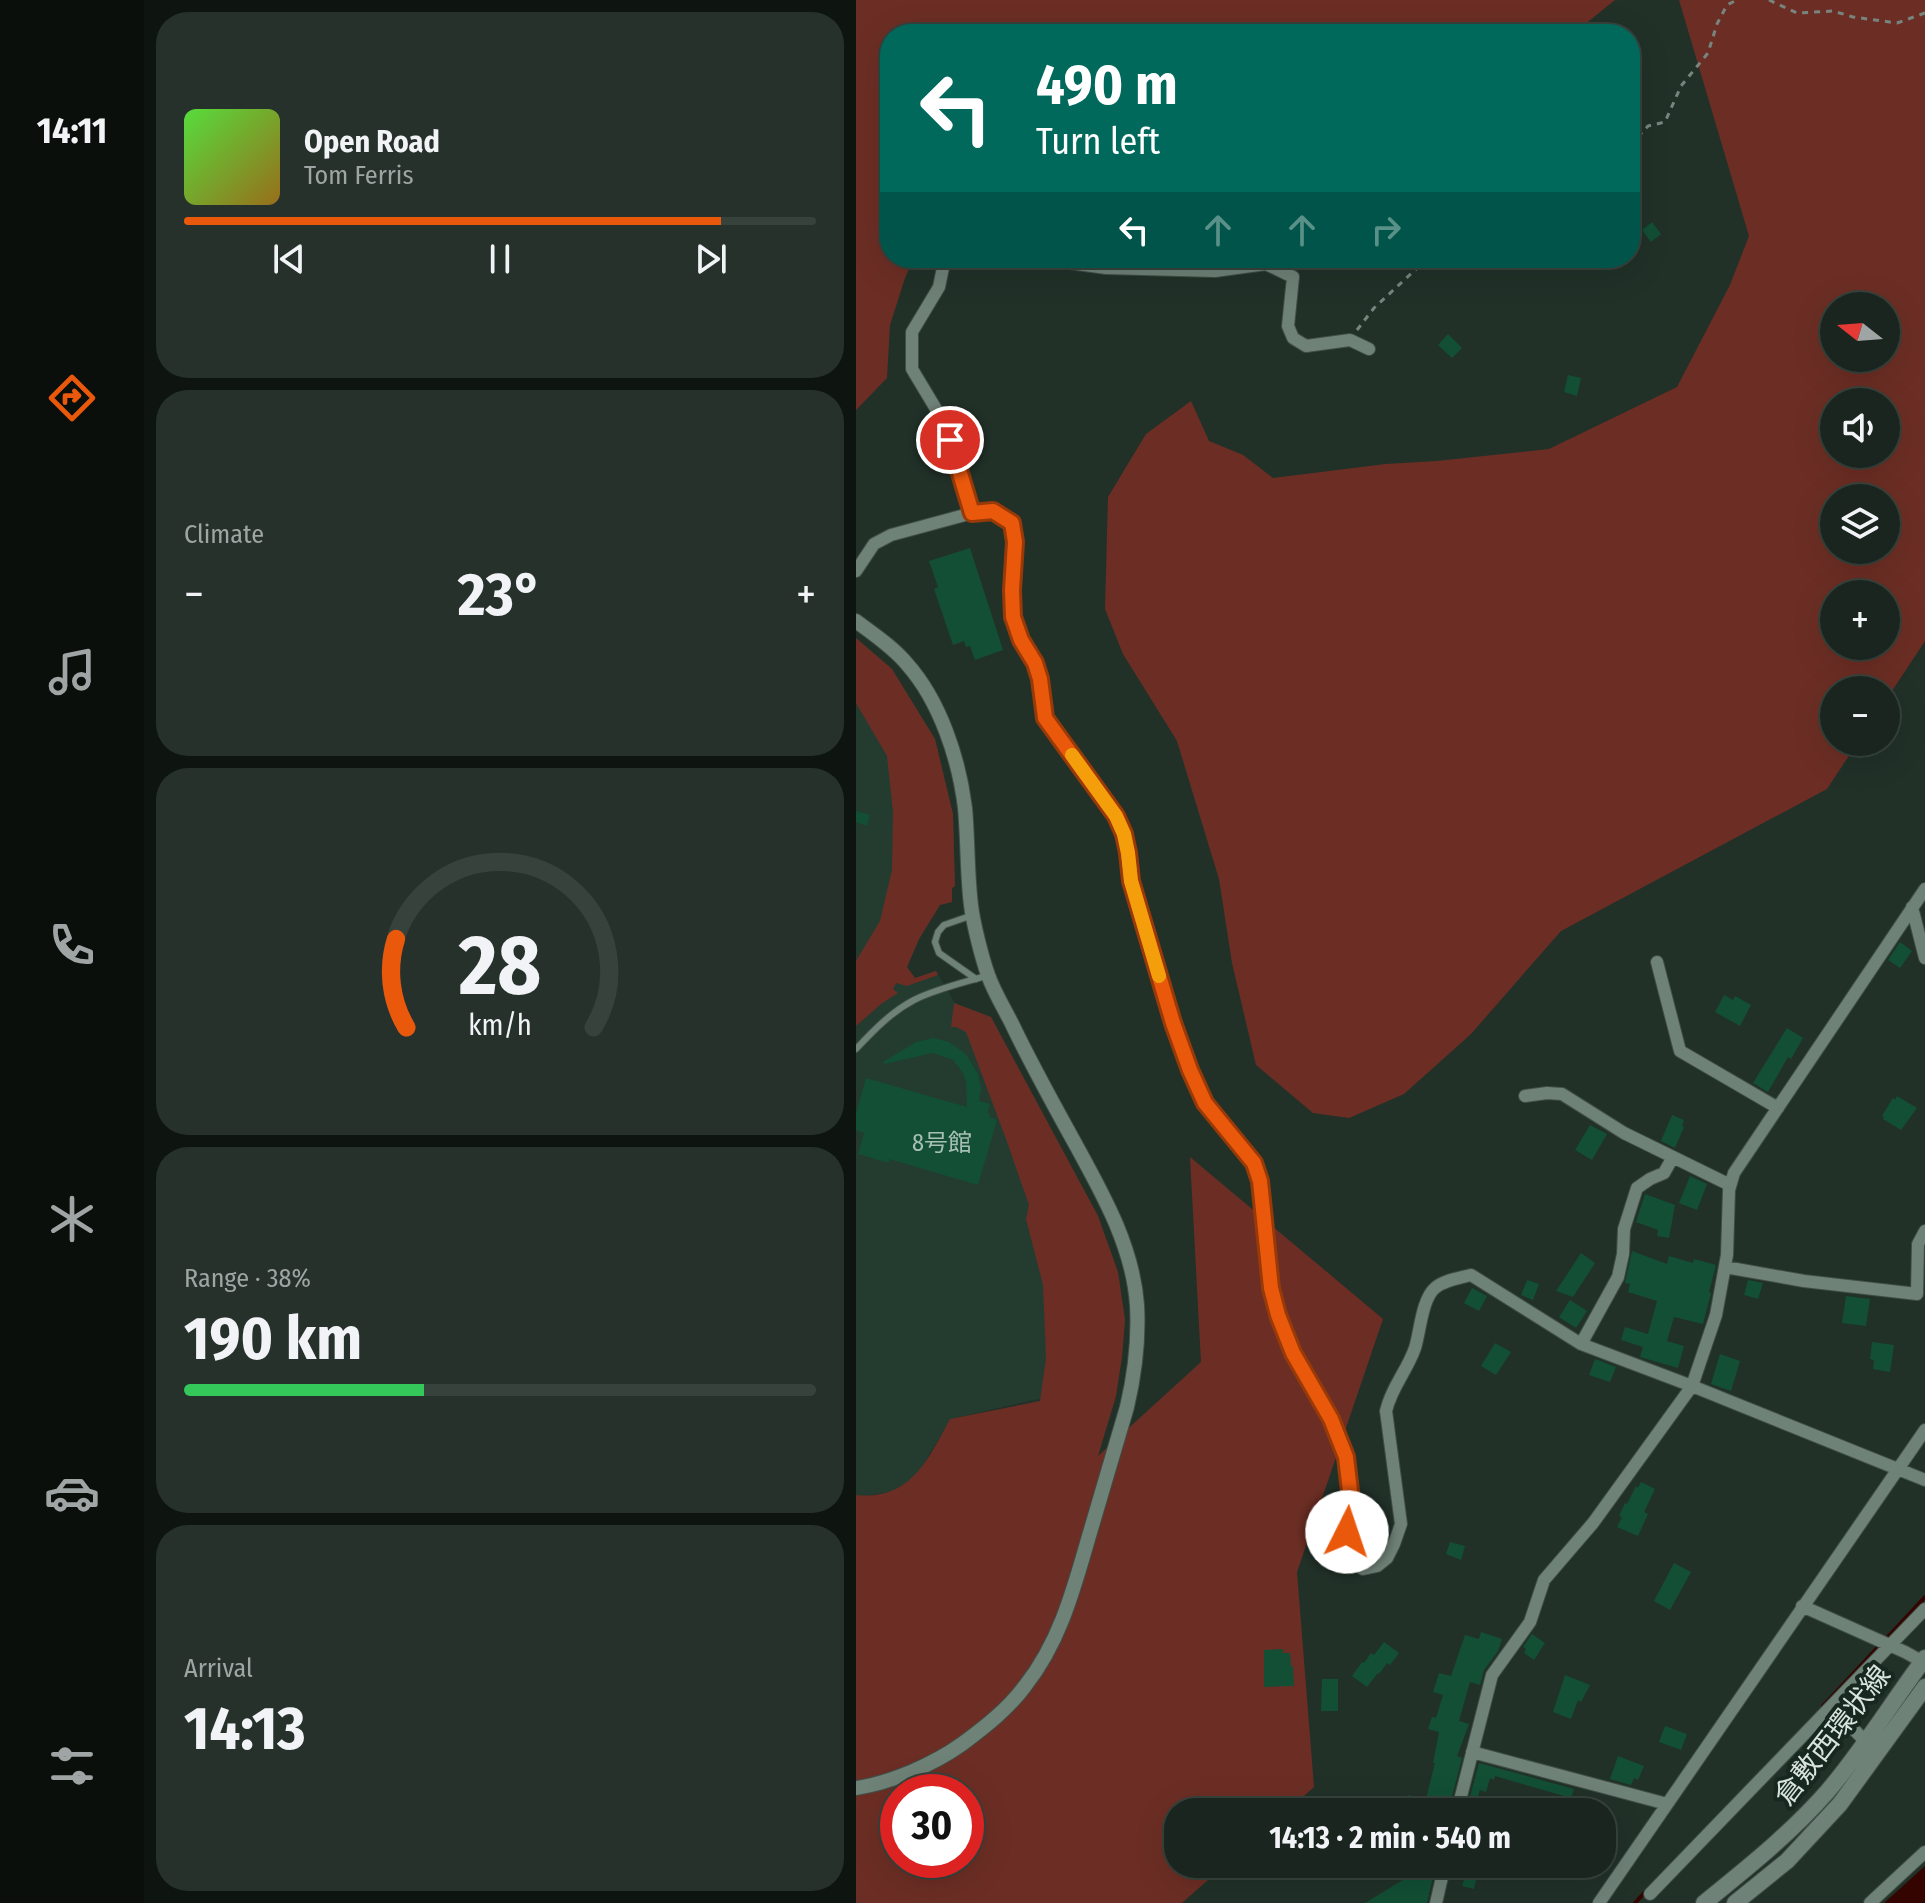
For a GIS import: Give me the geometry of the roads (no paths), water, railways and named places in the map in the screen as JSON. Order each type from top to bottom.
[{"type":"main road","name":"倉敷西環状線","points":[[1704,1903],[1771,1848],[1826,1793],[1924,1661]]},
{"type":"main road","name":"倉敷西環状線","points":[[1735,1903],[1787,1861],[1840,1804],[1925,1687]]},
{"type":"street","points":[[943,268],[939,287],[912,332],[912,369],[945,424],[972,513]]},
{"type":"street","points":[[1106,268],[1215,271],[1237,268]]},
{"type":"street","points":[[1275,268],[1293,277],[1288,326],[1293,338],[1306,346],[1350,340],[1369,349]]},
{"type":"street","points":[[1279,270],[1284,268]]},
{"type":"street","points":[[856,571],[874,544],[891,535],[972,513],[993,511],[1012,523],[1015,542],[1013,617],[1021,640],[1035,663],[1045,718],[1116,816],[1124,834],[1131,881],[1190,1070],[1205,1103],[1254,1163],[1260,1181],[1271,1288],[1278,1315],[1293,1353],[1331,1419],[1346,1457],[1351,1500],[1345,1550],[1351,1562],[1363,1569],[1377,1566],[1387,1558],[1394,1544],[1401,1524],[1386,1411],[1389,1398],[1415,1349],[1426,1305],[1434,1288],[1471,1275],[1581,1344],[1925,1480]]},
{"type":"street","points":[[856,621],[907,664],[930,699],[947,735],[959,771],[982,977],[1102,1191],[1118,1227],[1137,1303],[1134,1375],[1127,1407],[1072,1596],[1043,1661],[1002,1712],[949,1754],[918,1769],[856,1788]]},
{"type":"street","points":[[1460,1798],[1492,1675],[1530,1622],[1544,1580],[1593,1523],[1692,1386],[1716,1315],[1727,1255],[1729,1190],[1734,1173],[1925,889]]},
{"type":"street","points":[[1912,907],[1925,958]]},
{"type":"street","points":[[1657,962],[1680,1051],[1778,1108]]},
{"type":"street","points":[[1525,1096],[1562,1094],[1624,1133],[1730,1185]]},
{"type":"street","points":[[1581,1344],[1618,1277],[1624,1229],[1637,1188],[1664,1173],[1673,1157]]},
{"type":"street","points":[[1725,1267],[1804,1281],[1917,1294],[1918,1244],[1925,1231]]},
{"type":"street","points":[[1599,1903],[1925,1430]]},
{"type":"street","points":[[1802,1606],[1924,1661]]},
{"type":"street","points":[[1650,1894],[1925,1609]]},
{"type":"street","points":[[1832,1707],[1866,1742]]},
{"type":"street","points":[[1472,1752],[1667,1804]]},
{"type":"street","points":[[1870,1903],[1925,1852]]},
{"type":"street","points":[[1436,1903],[1442,1878]]},
{"type":"lane","points":[[973,915],[944,925],[935,942],[939,953],[982,977]]},
{"type":"lane","points":[[856,1049],[879,1024],[913,1001],[982,977]]},
{"type":"waterway","points":[[1886,1639],[1925,1597]]},
{"type":"waterway","points":[[1823,1706],[1880,1645]]},
{"type":"waterway","points":[[1635,1903],[1645,1892]]}]
